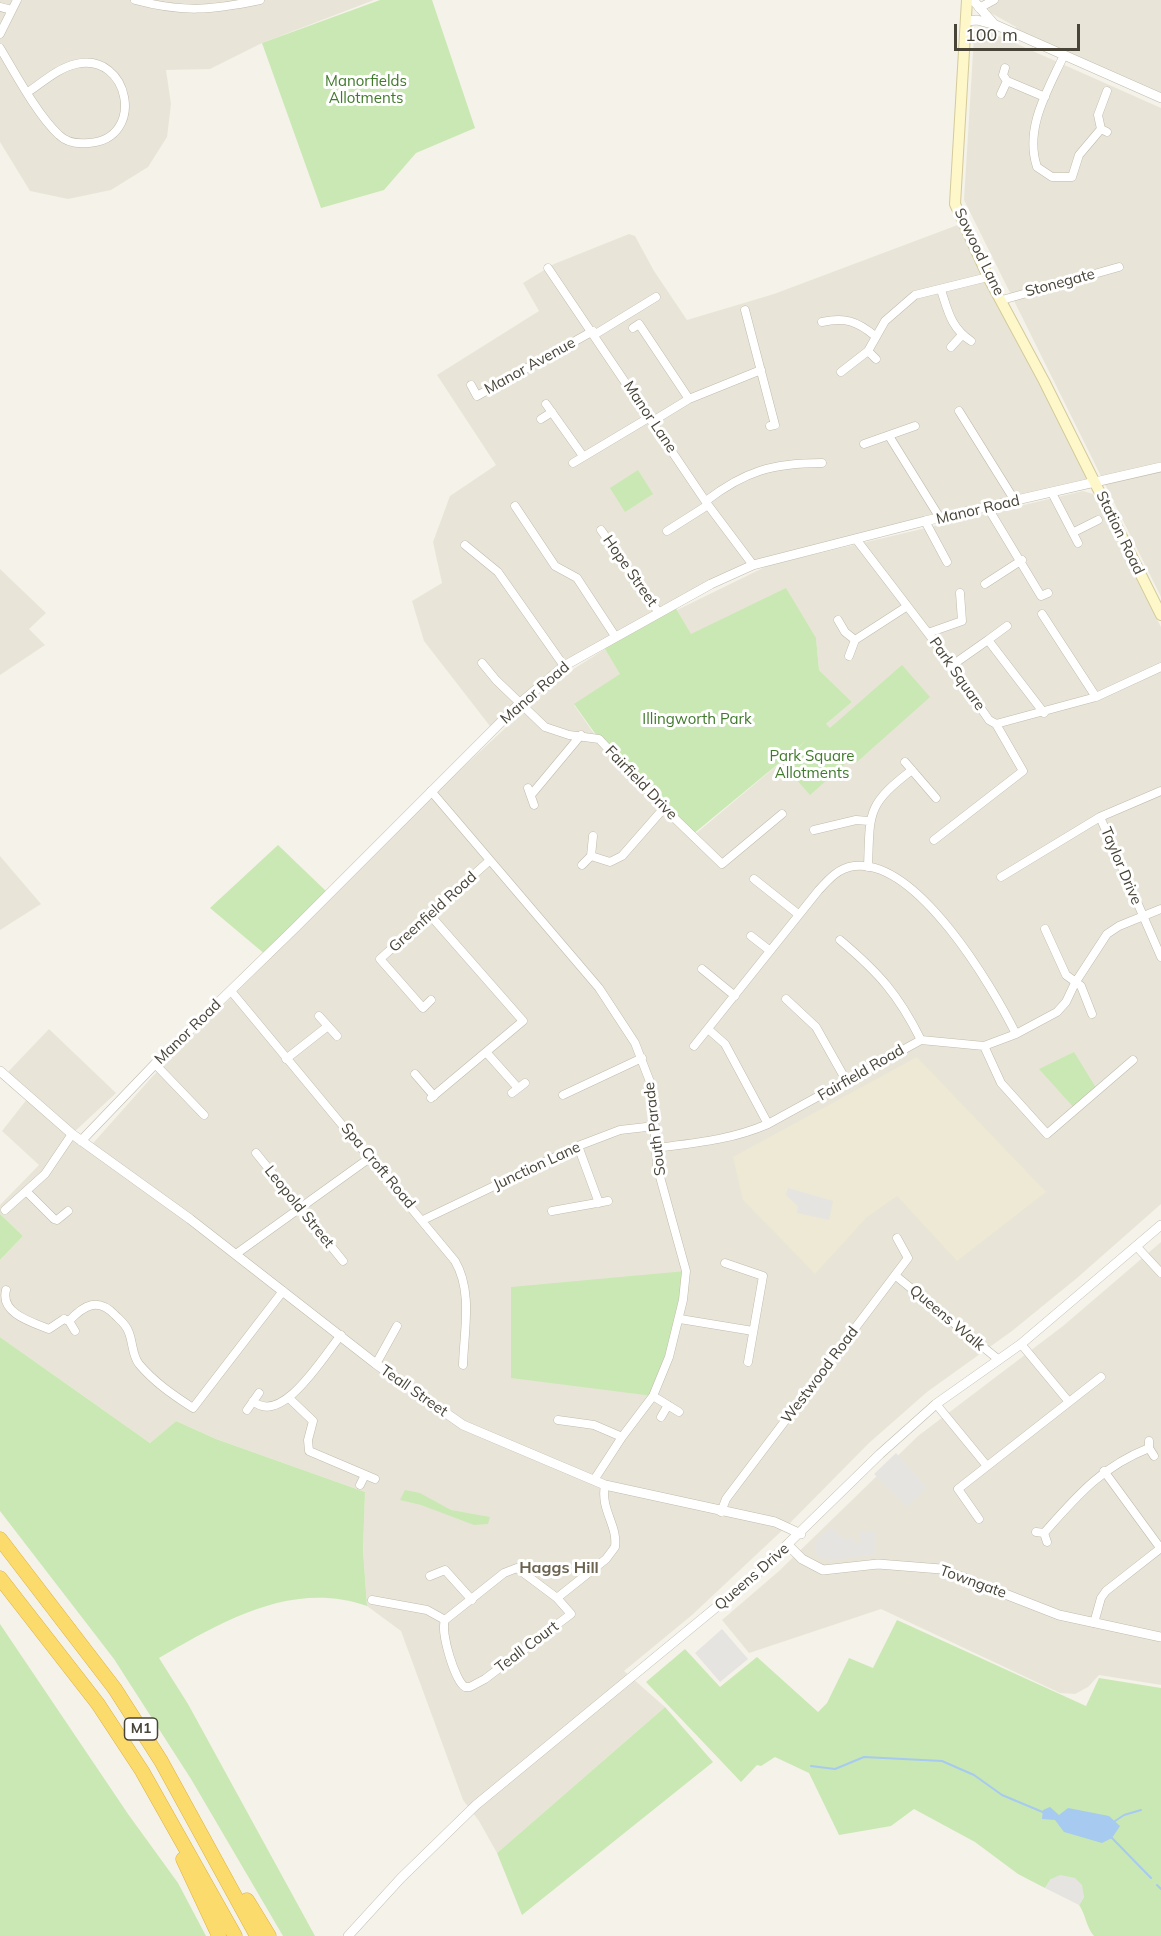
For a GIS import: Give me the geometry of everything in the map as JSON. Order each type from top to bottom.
[{"type":"highway","name":"M1","points":[[0,1539],[115,1689],[161,1761],[257,1936]]},
{"type":"highway","name":"M1","points":[[0,1578],[98,1704],[142,1772],[235,1936]]},
{"type":"highway","points":[[161,1761],[269,1936]]},
{"type":"highway","points":[[142,1772],[219,1936]]},
{"type":"main road","name":"Sowood Lane","points":[[967,0],[955,204],[988,277],[1096,483]]},
{"type":"main road","name":"Station Road","points":[[1096,483],[1157,601],[1161,615]]},
{"type":"street","points":[[0,34],[17,0]]},
{"type":"street","points":[[135,0],[179,10],[226,8],[260,0]]},
{"type":"street","points":[[994,0],[976,4],[996,26]]},
{"type":"street","points":[[0,7],[12,10]]},
{"type":"street","points":[[966,21],[977,20],[996,26],[1161,98]]},
{"type":"street","points":[[0,48],[28,92],[60,136],[70,142],[98,142],[111,136],[119,127],[127,99],[113,74],[90,63],[76,64],[62,69],[28,92]]},
{"type":"street","points":[[1064,55],[1037,114],[1034,134],[1035,160],[1046,175],[1072,177],[1079,154],[1104,131],[1098,115],[1107,91]]},
{"type":"street","points":[[1005,68],[1003,75],[1006,81],[1045,97]]},
{"type":"street","points":[[1001,93],[1006,81]]},
{"type":"street","name":"Stonegate","points":[[1002,300],[1119,267]]},
{"type":"street","name":"Manor Lane","points":[[549,268],[707,503],[753,565]]},
{"type":"street","points":[[841,372],[868,351],[885,321],[907,300],[924,291],[941,290],[988,277]]},
{"type":"street","points":[[941,290],[949,317],[962,335],[971,341]]},
{"type":"street","points":[[593,333],[656,297]]},
{"type":"street","points":[[843,308],[843,319]]},
{"type":"street","points":[[745,310],[776,425],[770,426]]},
{"type":"street","points":[[822,322],[843,319],[861,325],[875,336]]},
{"type":"street","points":[[633,328],[639,324],[689,399]]},
{"type":"street","name":"Manor Avenue","points":[[471,386],[477,396],[593,333]]},
{"type":"street","points":[[951,347],[962,335]]},
{"type":"street","points":[[868,351],[876,359]]},
{"type":"street","points":[[573,463],[689,399],[761,370]]},
{"type":"street","points":[[546,404],[584,456]]},
{"type":"street","points":[[959,411],[1015,501]]},
{"type":"street","points":[[541,418],[552,412]]},
{"type":"street","points":[[864,444],[915,426]]},
{"type":"street","points":[[889,436],[940,518]]},
{"type":"street","points":[[667,531],[737,479],[751,472],[788,464],[822,463]]},
{"type":"street","name":"Manor Road","points":[[81,1141],[155,1064],[519,704],[564,666],[615,636],[753,565],[925,521],[1161,467]]},
{"type":"street","points":[[1052,493],[1078,543]]},
{"type":"street","points":[[515,506],[555,566],[577,578],[615,636]]},
{"type":"street","points":[[988,508],[1022,560],[1041,596],[1048,593]]},
{"type":"street","points":[[1074,532],[1098,520]]},
{"type":"street","points":[[925,521],[947,562]]},
{"type":"street","name":"Hope Street","points":[[601,530],[659,613]]},
{"type":"street","name":"Park Square","points":[[856,539],[928,633],[990,720],[996,724],[1044,713],[1096,697],[1161,667]]},
{"type":"street","points":[[465,545],[498,572],[564,666]]},
{"type":"street","points":[[985,584],[1022,560]]},
{"type":"street","points":[[928,633],[962,621],[960,593]]},
{"type":"street","points":[[849,656],[855,640],[906,607]]},
{"type":"street","points":[[1042,614],[1096,697]]},
{"type":"street","points":[[838,620],[845,632],[855,640]]},
{"type":"street","points":[[951,666],[1007,626]]},
{"type":"street","points":[[988,640],[1044,713]]},
{"type":"street","name":"Fairfield Drive","points":[[482,663],[519,704],[545,727],[557,732],[599,739],[664,808],[722,864],[782,814]]},
{"type":"street","points":[[934,840],[1023,771],[996,724]]},
{"type":"street","points":[[534,805],[530,791],[582,735]]},
{"type":"street","points":[[905,762],[936,798]]},
{"type":"street","points":[[868,867],[869,821],[875,807],[887,791],[912,770]]},
{"type":"street","name":"South Parade","points":[[431,791],[599,987],[642,1058],[652,1087],[657,1166],[686,1270],[680,1319],[669,1357],[653,1396],[622,1437],[594,1480]]},
{"type":"street","points":[[1001,877],[1100,817],[1158,792],[1159,802]]},
{"type":"street","points":[[591,856],[610,862],[622,856],[664,808]]},
{"type":"street","name":"Taylor Drive","points":[[1100,817],[1161,957]]},
{"type":"street","points":[[814,830],[856,820],[869,821]]},
{"type":"street","points":[[582,865],[591,856],[593,836]]},
{"type":"street","points":[[1036,856],[1041,866]]},
{"type":"street","name":"Greenfield Road","points":[[431,1000],[423,1008],[380,959],[489,861]]},
{"type":"street","points":[[694,1046],[750,978],[798,914],[833,874],[855,866],[888,873],[927,903],[972,958],[1016,1034]]},
{"type":"street","points":[[754,879],[798,914]]},
{"type":"street","name":"Fairfield Road","points":[[656,1148],[730,1138],[768,1124],[921,1040],[984,1046],[1016,1034],[1058,1012],[1107,934],[1141,915],[1161,909]]},
{"type":"street","points":[[415,1074],[433,1097],[522,1021],[430,915]]},
{"type":"street","points":[[1044,929],[1066,975],[1081,986],[1092,1014]]},
{"type":"street","points":[[751,936],[769,950]]},
{"type":"street","points":[[840,940],[879,974],[894,991],[921,1040]]},
{"type":"street","points":[[702,969],[735,996]]},
{"type":"street","name":"Spa Croft Road","points":[[231,991],[423,1220],[463,1275],[466,1302],[463,1365]]},
{"type":"street","points":[[786,999],[816,1026],[847,1082]]},
{"type":"street","points":[[319,1016],[337,1036]]},
{"type":"street","points":[[286,1059],[328,1026]]},
{"type":"street","points":[[708,1029],[725,1044],[768,1124]]},
{"type":"street","points":[[984,1046],[1001,1083],[1047,1134],[1133,1060]]},
{"type":"street","points":[[486,1052],[518,1088]]},
{"type":"street","points":[[563,1095],[642,1058]]},
{"type":"street","points":[[155,1064],[204,1115]]},
{"type":"street","name":"Teall Street","points":[[0,1071],[81,1141],[236,1254],[376,1364],[463,1425],[605,1485],[775,1522],[801,1534]]},
{"type":"street","name":"Junction Lane","points":[[423,1220],[578,1146],[620,1130],[655,1126]]},
{"type":"street","points":[[5,1210],[45,1174],[72,1134]]},
{"type":"street","points":[[578,1146],[599,1203]]},
{"type":"street","name":"Leopold Street","points":[[256,1153],[343,1261]]},
{"type":"street","points":[[236,1254],[371,1157]]},
{"type":"street","points":[[27,1192],[57,1220],[59,1229]]},
{"type":"street","points":[[552,1211],[608,1201]]},
{"type":"street","points":[[57,1220],[68,1210]]},
{"type":"street","name":"Queens Drive","points":[[348,1936],[401,1878],[476,1805],[671,1646],[801,1534],[880,1454],[936,1404],[1021,1344],[1161,1225]]},
{"type":"street","name":"Westwood Road","points":[[721,1512],[726,1499],[908,1258],[897,1239]]},
{"type":"street","points":[[1137,1247],[1161,1273]]},
{"type":"street","points":[[725,1263],[763,1276],[748,1362]]},
{"type":"street","name":"Queens Walk","points":[[896,1276],[999,1360]]},
{"type":"street","points":[[6,1290],[2,1299],[4,1305],[14,1313],[50,1329],[91,1304],[103,1305],[111,1310],[128,1329],[137,1362],[156,1381],[193,1408],[283,1291]]},
{"type":"street","points":[[64,1319],[75,1331]]},
{"type":"street","points":[[680,1319],[753,1331]]},
{"type":"street","points":[[376,1364],[396,1329],[402,1338]]},
{"type":"street","points":[[253,1401],[258,1405],[271,1406],[290,1399],[341,1335]]},
{"type":"street","points":[[1021,1344],[1069,1402]]},
{"type":"street","points":[[218,1362],[226,1366]]},
{"type":"street","points":[[980,1519],[958,1489],[1101,1377]]},
{"type":"street","points":[[246,1410],[260,1393]]},
{"type":"street","points":[[653,1396],[679,1412]]},
{"type":"street","points":[[290,1399],[313,1421],[308,1440],[309,1451],[375,1479]]},
{"type":"street","points":[[936,1404],[987,1466]]},
{"type":"street","points":[[661,1416],[668,1405]]},
{"type":"street","points":[[558,1420],[594,1425],[622,1437]]},
{"type":"street","points":[[1047,1542],[1040,1533],[1104,1471],[1124,1458],[1151,1448]]},
{"type":"street","points":[[1094,1623],[1101,1598],[1106,1591],[1161,1549],[1104,1471]]},
{"type":"street","points":[[360,1485],[364,1474]]},
{"type":"street","points":[[557,1598],[606,1559],[615,1547],[614,1533],[602,1498],[605,1485]]},
{"type":"street","name":"Towngate","points":[[788,1545],[802,1559],[824,1570],[878,1564],[941,1569],[1059,1615],[1161,1637]]},
{"type":"street","name":"Teall Court","points":[[517,1568],[557,1598],[571,1614],[470,1687],[461,1684],[458,1679],[442,1633],[445,1620],[472,1600],[504,1573],[517,1568]]},
{"type":"street","points":[[430,1576],[445,1570],[472,1600]]},
{"type":"street","points":[[372,1600],[427,1610],[445,1620]]},
{"type":"shaded area","points":[[0,0],[374,0],[262,43],[210,69],[166,70],[171,104],[167,137],[148,167],[111,190],[68,199],[30,191],[0,142]]},
{"type":"shaded area","points":[[982,0],[1161,0],[1161,98],[1014,34],[1016,27],[991,13]]},
{"type":"shaded area","points":[[981,28],[1161,108],[1161,597],[964,200],[974,37]]},
{"type":"shaded area","points":[[963,223],[1096,483],[753,565],[564,666],[493,730],[424,641],[412,601],[442,583],[433,542],[450,496],[496,465],[437,375],[539,311],[523,283],[554,264],[629,234],[635,236],[654,271],[687,320],[774,294]]},
{"type":"shaded area","points":[[1083,491],[1093,494],[1161,627],[1161,1204],[1077,1278],[1012,1331],[927,1392],[869,1443],[790,1523],[692,1615],[624,1671],[665,1707],[497,1853],[479,1821],[463,1800],[401,1631],[367,1606],[363,1550],[365,1492],[216,1439],[176,1421],[150,1443],[0,1337],[0,1260],[23,1236],[0,1214],[0,1205],[39,1165],[2,1131],[31,1094],[8,1072],[49,1029],[116,1093],[72,1134],[87,1150],[152,1077],[438,790],[561,677],[605,649],[621,674],[574,705],[600,742],[693,836],[852,702],[819,670],[816,638],[691,635],[677,610],[769,565]]},
{"type":"shaded area","points":[[0,569],[46,613],[29,629],[45,645],[0,675]]},
{"type":"shaded area","points":[[0,856],[41,904],[0,930]]},
{"type":"shaded area","points":[[917,1057],[1046,1192],[957,1261],[897,1196],[867,1217],[815,1274],[743,1200],[733,1157]]},
{"type":"shaded area","points":[[788,1188],[833,1201],[829,1220],[797,1213],[798,1206],[786,1195]]},
{"type":"shaded area","points":[[1161,1242],[1161,1685],[1099,1675],[1088,1687],[1075,1694],[1060,1693],[881,1609],[749,1653],[722,1620],[779,1571],[918,1436],[1063,1326]]},
{"type":"shaded area","points":[[896,1453],[927,1488],[907,1507],[874,1474]]},
{"type":"shaded area","points":[[831,1527],[842,1538],[849,1540],[853,1536],[854,1543],[859,1543],[860,1531],[876,1532],[876,1554],[828,1561],[826,1556],[822,1559],[814,1551],[817,1547],[813,1543]]},
{"type":"shaded area","points":[[722,1629],[748,1659],[720,1682],[695,1653]]},
{"type":"shaded area","points":[[1060,1875],[1075,1878],[1082,1885],[1084,1897],[1079,1905],[1045,1888],[1051,1879]]},
{"type":"green space","name":"Manorfields Allotments","points":[[380,0],[432,0],[475,128],[416,153],[384,190],[321,208],[262,43]]},
{"type":"green space","points":[[638,470],[653,494],[625,512],[610,488]]},
{"type":"green space","name":"Illingworth Park","points":[[786,588],[816,638],[819,670],[852,702],[826,724],[830,728],[902,665],[930,697],[857,762],[853,757],[810,795],[782,763],[807,740],[692,835],[599,739],[574,704],[620,674],[605,649],[615,636],[674,605],[691,634]]},
{"type":"green space","points":[[278,845],[329,894],[266,955],[210,908]]},
{"type":"green space","points":[[1074,1052],[1098,1091],[1076,1110],[1039,1069]]},
{"type":"green space","points":[[0,1214],[23,1236],[0,1260]]},
{"type":"green space","points":[[686,1271],[683,1300],[653,1396],[511,1378],[511,1287]]},
{"type":"green space","points":[[0,1337],[150,1443],[176,1421],[216,1439],[365,1492],[363,1550],[367,1606],[339,1599],[312,1598],[285,1601],[233,1618],[159,1658],[188,1704],[315,1936],[283,1936],[191,1779],[114,1659],[0,1511]]},
{"type":"green space","points":[[405,1490],[420,1493],[451,1510],[490,1517],[488,1524],[474,1525],[421,1505],[400,1500]]},
{"type":"green space","points":[[897,1620],[1086,1706],[1099,1678],[1161,1688],[1161,1936],[1094,1936],[1079,1905],[1084,1897],[1051,1879],[1045,1888],[1018,1874],[975,1842],[914,1809],[891,1826],[839,1835],[809,1773],[775,1757],[761,1766],[757,1765],[741,1782],[646,1682],[685,1649],[720,1687],[757,1657],[818,1712],[827,1703],[849,1658],[873,1668]]},
{"type":"green space","points":[[0,1624],[128,1814],[178,1883],[206,1936],[0,1936]]},
{"type":"green space","points":[[665,1707],[713,1762],[522,1915],[497,1853]]},
{"type":"water","points":[[1050,1807],[1059,1815],[1068,1808],[1109,1816],[1120,1826],[1112,1838],[1102,1843],[1064,1832],[1055,1820],[1042,1819],[1043,1810]]},
{"type":"waterway","points":[[811,1766],[835,1769],[864,1757],[942,1761],[974,1775],[1002,1795],[1045,1813]]},
{"type":"waterway","points":[[1115,1821],[1124,1815],[1141,1810]]},
{"type":"waterway","points":[[1112,1838],[1151,1878]]},
{"type":"waterway","points":[[1157,1885],[1161,1889]]},
{"type":"district","name":"Haggs Hill","points":[[559,1568]]},
{"type":"park label","name":"Park Square Allotments","points":[[812,764]]}]
